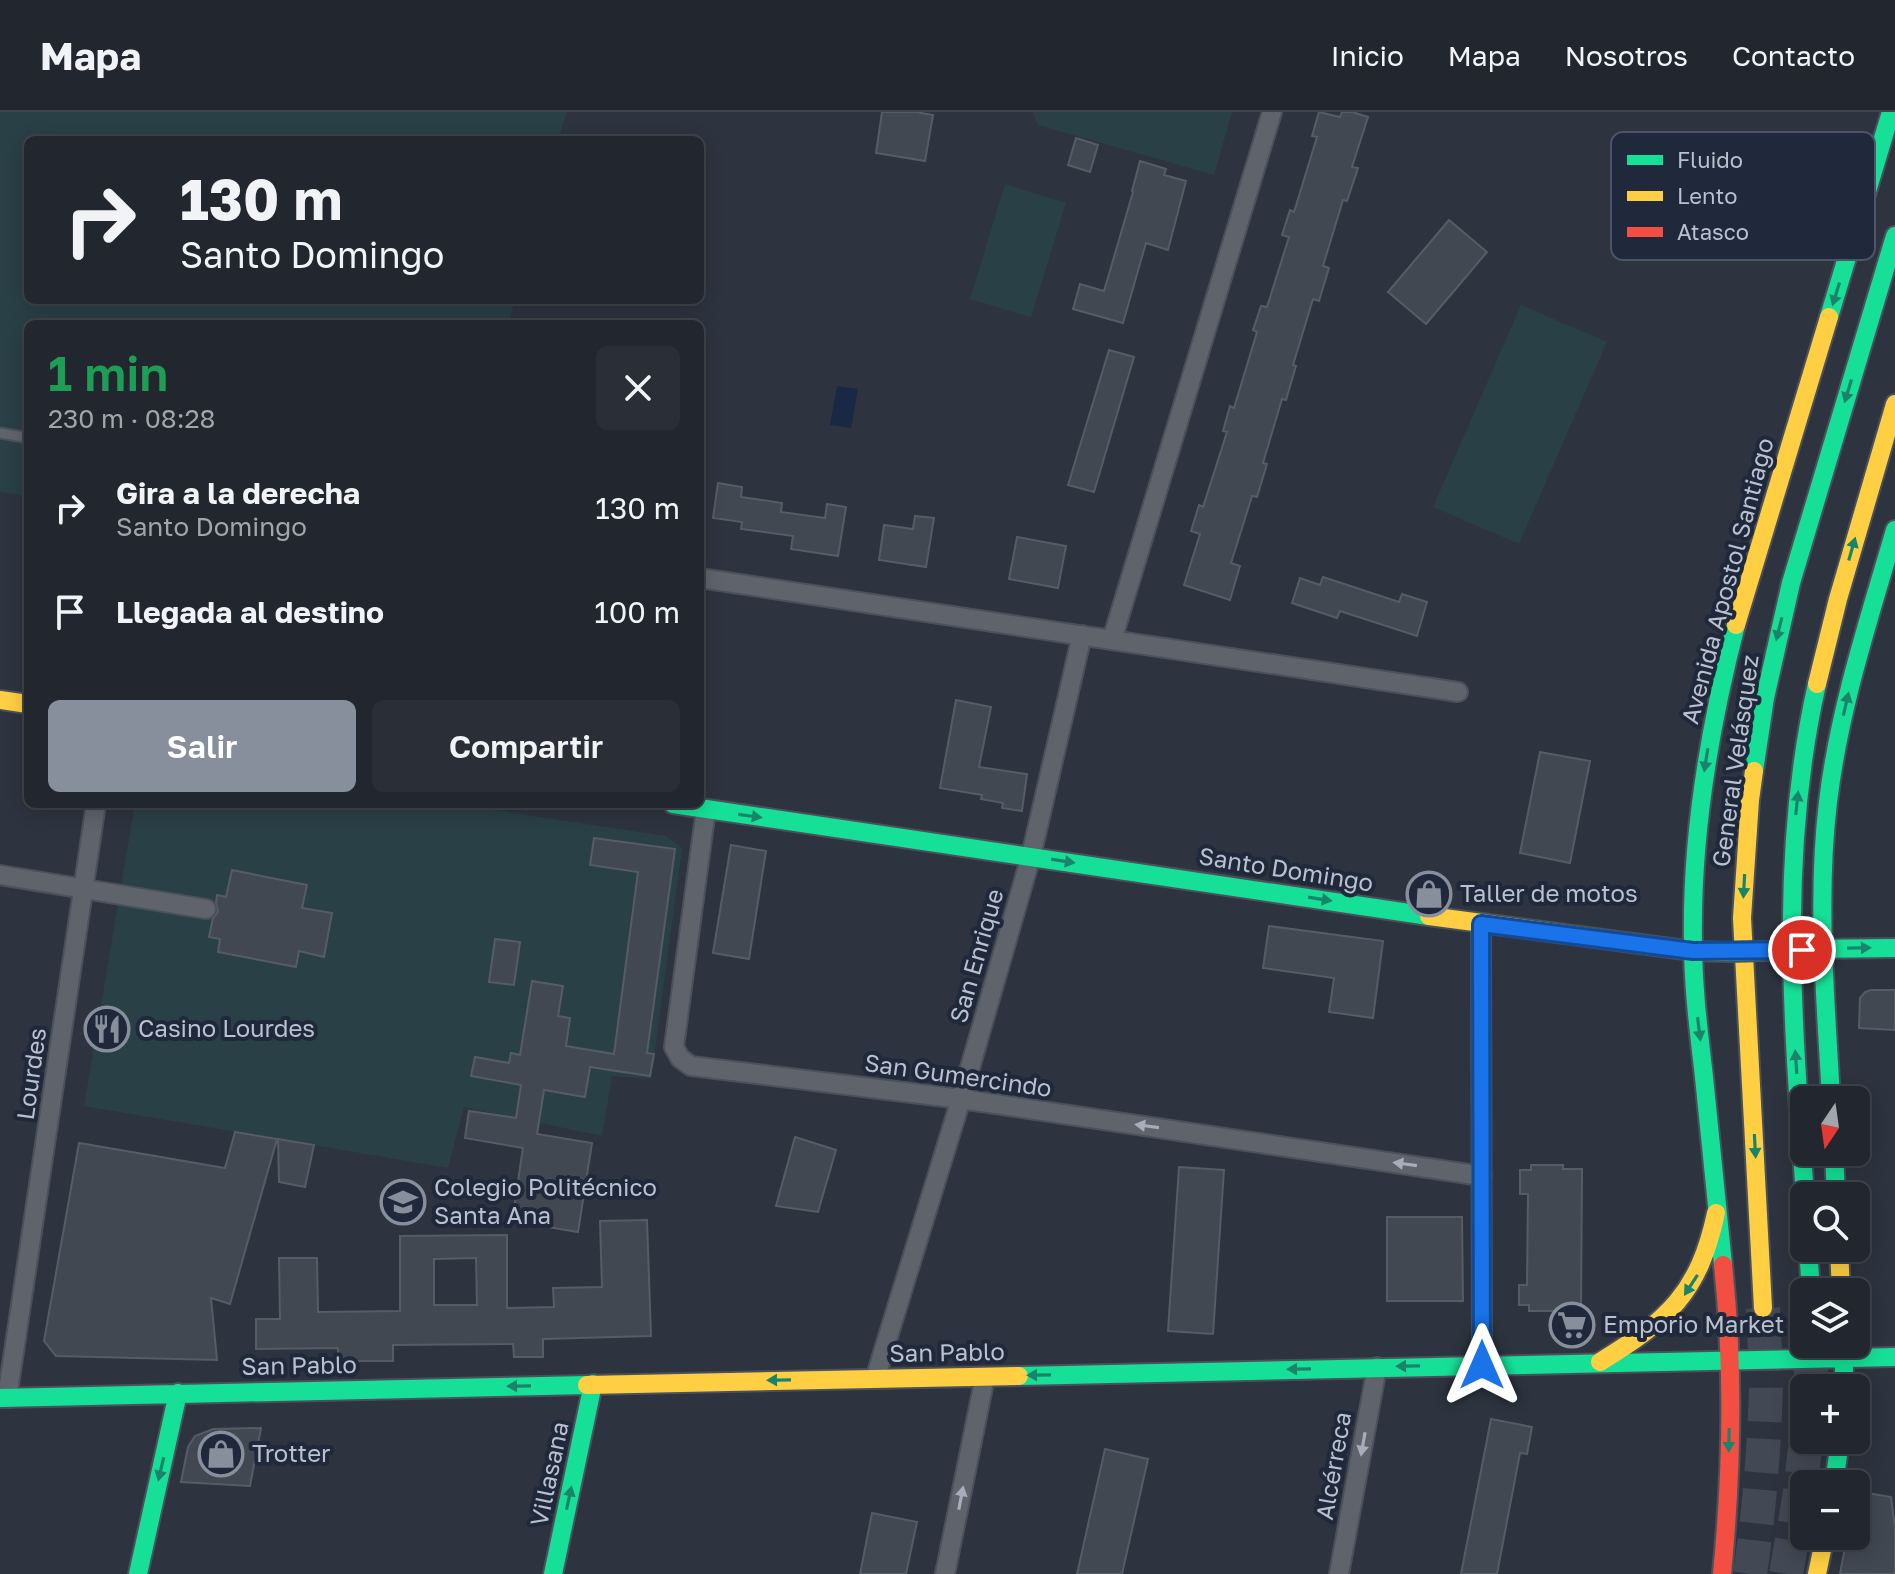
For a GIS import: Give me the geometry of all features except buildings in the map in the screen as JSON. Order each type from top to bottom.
[{"type":"main road","name":"Avenida Apostol Santiago","points":[[1875,165],[1891,112]]},
{"type":"main road","name":"General Velásquez","points":[[1763,1308],[1742,918],[1750,800],[1765,698],[1791,583],[1895,236]]},
{"type":"main road","name":"Avenida Apostol Santiago","points":[[1722,1574],[1727,1504],[1729,1323],[1696,1003],[1693,951],[1696,840],[1711,727],[1739,612],[1846,260]]},
{"type":"main road","points":[[1804,1182],[1790,957],[1798,797],[1816,687],[1830,629],[1895,404]]},
{"type":"main road","points":[[1830,1086],[1822,879],[1827,806],[1857,657],[1895,530]]},
{"type":"main road","points":[[0,700],[24,703]]},
{"type":"main road","name":"Santo Domingo","points":[[699,808],[1481,924],[1693,951],[1895,948]]},
{"type":"main road","points":[[1598,1363],[1642,1335],[1686,1294],[1707,1255],[1716,1213]]},
{"type":"main road","name":"San Pablo","points":[[1870,1354],[1895,1357]]},
{"type":"main road","name":"San Pablo","points":[[4,1398],[1730,1362],[1790,1356]]},
{"type":"main road","name":"Villasana","points":[[553,1574],[593,1384]]},
{"type":"main road","points":[[138,1574],[178,1393]]},
{"type":"main road","points":[[1817,1574],[1822,1550]]},
{"type":"street","points":[[1112,640],[1272,112]]},
{"type":"street","points":[[704,579],[1458,692]]},
{"type":"street","name":"San Enrique","points":[[875,1379],[1031,856],[1082,635]]},
{"type":"street","name":"Lourdes","points":[[4,1398],[95,808]]},
{"type":"street","name":"San Gumercindo","points":[[706,809],[674,1047],[680,1058],[691,1066],[961,1099],[1482,1176]]},
{"type":"street","points":[[0,875],[206,909]]},
{"type":"street","points":[[1481,924],[1482,1365]]},
{"type":"street","name":"Alcérreca","points":[[1339,1574],[1377,1367]]},
{"type":"street","points":[[945,1574],[985,1377]]},
{"type":"lane","points":[[0,433],[24,437]]},
{"type":"green space","points":[[0,112],[567,112],[559,136],[24,136],[24,304],[514,304],[509,320],[24,320],[24,495],[0,492]]},
{"type":"green space","points":[[1032,112],[1232,112],[1214,175],[1038,125]]},
{"type":"green space","points":[[1005,184],[1066,203],[1031,317],[970,299]]},
{"type":"green space","points":[[1521,305],[1607,342],[1519,544],[1433,507]]},
{"type":"green space","points":[[134,808],[480,808],[666,836],[682,848],[651,1079],[612,1076],[602,1136],[464,1107],[448,1168],[84,1106]]},
{"type":"water","points":[[837,386],[858,389],[851,428],[830,425]]},
{"type":"tunnel","points":[[1750,1574],[1765,1412],[1763,1308]]},
{"type":"tunnel","points":[[1811,1358],[1811,1374]]},
{"type":"tunnel","points":[[1786,1574],[1804,1454]]},
{"type":"traffic: fast","points":[[1875,165],[1891,112]]},
{"type":"traffic: fast","points":[[1754,771],[1765,698],[1791,583],[1895,236]]},
{"type":"traffic: fast","points":[[1829,317],[1846,260]]},
{"type":"traffic: fast","points":[[1830,1086],[1822,914],[1828,802],[1847,699],[1895,530]]},
{"type":"traffic: fast","points":[[1723,1265],[1695,994],[1693,903],[1699,823],[1710,743],[1736,625]]},
{"type":"traffic: fast","points":[[1804,1182],[1793,1003],[1793,876],[1797,812],[1817,684]]},
{"type":"traffic: fast","points":[[700,808],[1429,916]]},
{"type":"traffic: fast","points":[[1807,949],[1895,948]]},
{"type":"traffic: fast","points":[[1729,952],[1798,950]]},
{"type":"traffic: fast","points":[[1835,1166],[1835,1182]]},
{"type":"traffic: fast","points":[[1809,1262],[1810,1278]]},
{"type":"traffic: fast","points":[[1019,1376],[1895,1357]]},
{"type":"traffic: fast","points":[[1844,1358],[1844,1374]]},
{"type":"traffic: fast","points":[[553,1574],[593,1384]]},
{"type":"traffic: fast","points":[[0,1398],[587,1385]]},
{"type":"traffic: fast","points":[[138,1574],[178,1393]]},
{"type":"traffic: fast","points":[[1836,1470],[1838,1454]]},
{"type":"traffic: slow","points":[[1736,625],[1829,317]]},
{"type":"traffic: slow","points":[[1817,684],[1838,599],[1895,404]]},
{"type":"traffic: slow","points":[[0,700],[24,703]]},
{"type":"traffic: slow","points":[[1754,771],[1742,918],[1763,1308]]},
{"type":"traffic: slow","points":[[1429,916],[1693,951],[1729,952]]},
{"type":"traffic: slow","points":[[1600,1362],[1644,1332],[1677,1302],[1700,1264],[1716,1213]]},
{"type":"traffic: slow","points":[[1840,1262],[1840,1278]]},
{"type":"traffic: slow","points":[[587,1385],[1019,1376]]},
{"type":"traffic: slow","points":[[1817,1574],[1822,1550]]},
{"type":"traffic: jam","points":[[1722,1574],[1730,1419],[1729,1342],[1723,1265]]},
{"type":"place","name":"Taller de motos","points":[[1429,894]]},
{"type":"place","name":"Casino Lourdes","points":[[107,1029]]},
{"type":"place","name":"Colegio Politécnico Santa Ana","points":[[403,1202]]},
{"type":"place","name":"Emporio Market","points":[[1572,1325]]},
{"type":"place","name":"Trotter","points":[[221,1454]]},
{"type":"route","points":[[1482,1365],[1481,924],[1693,951],[1802,950]]}]
